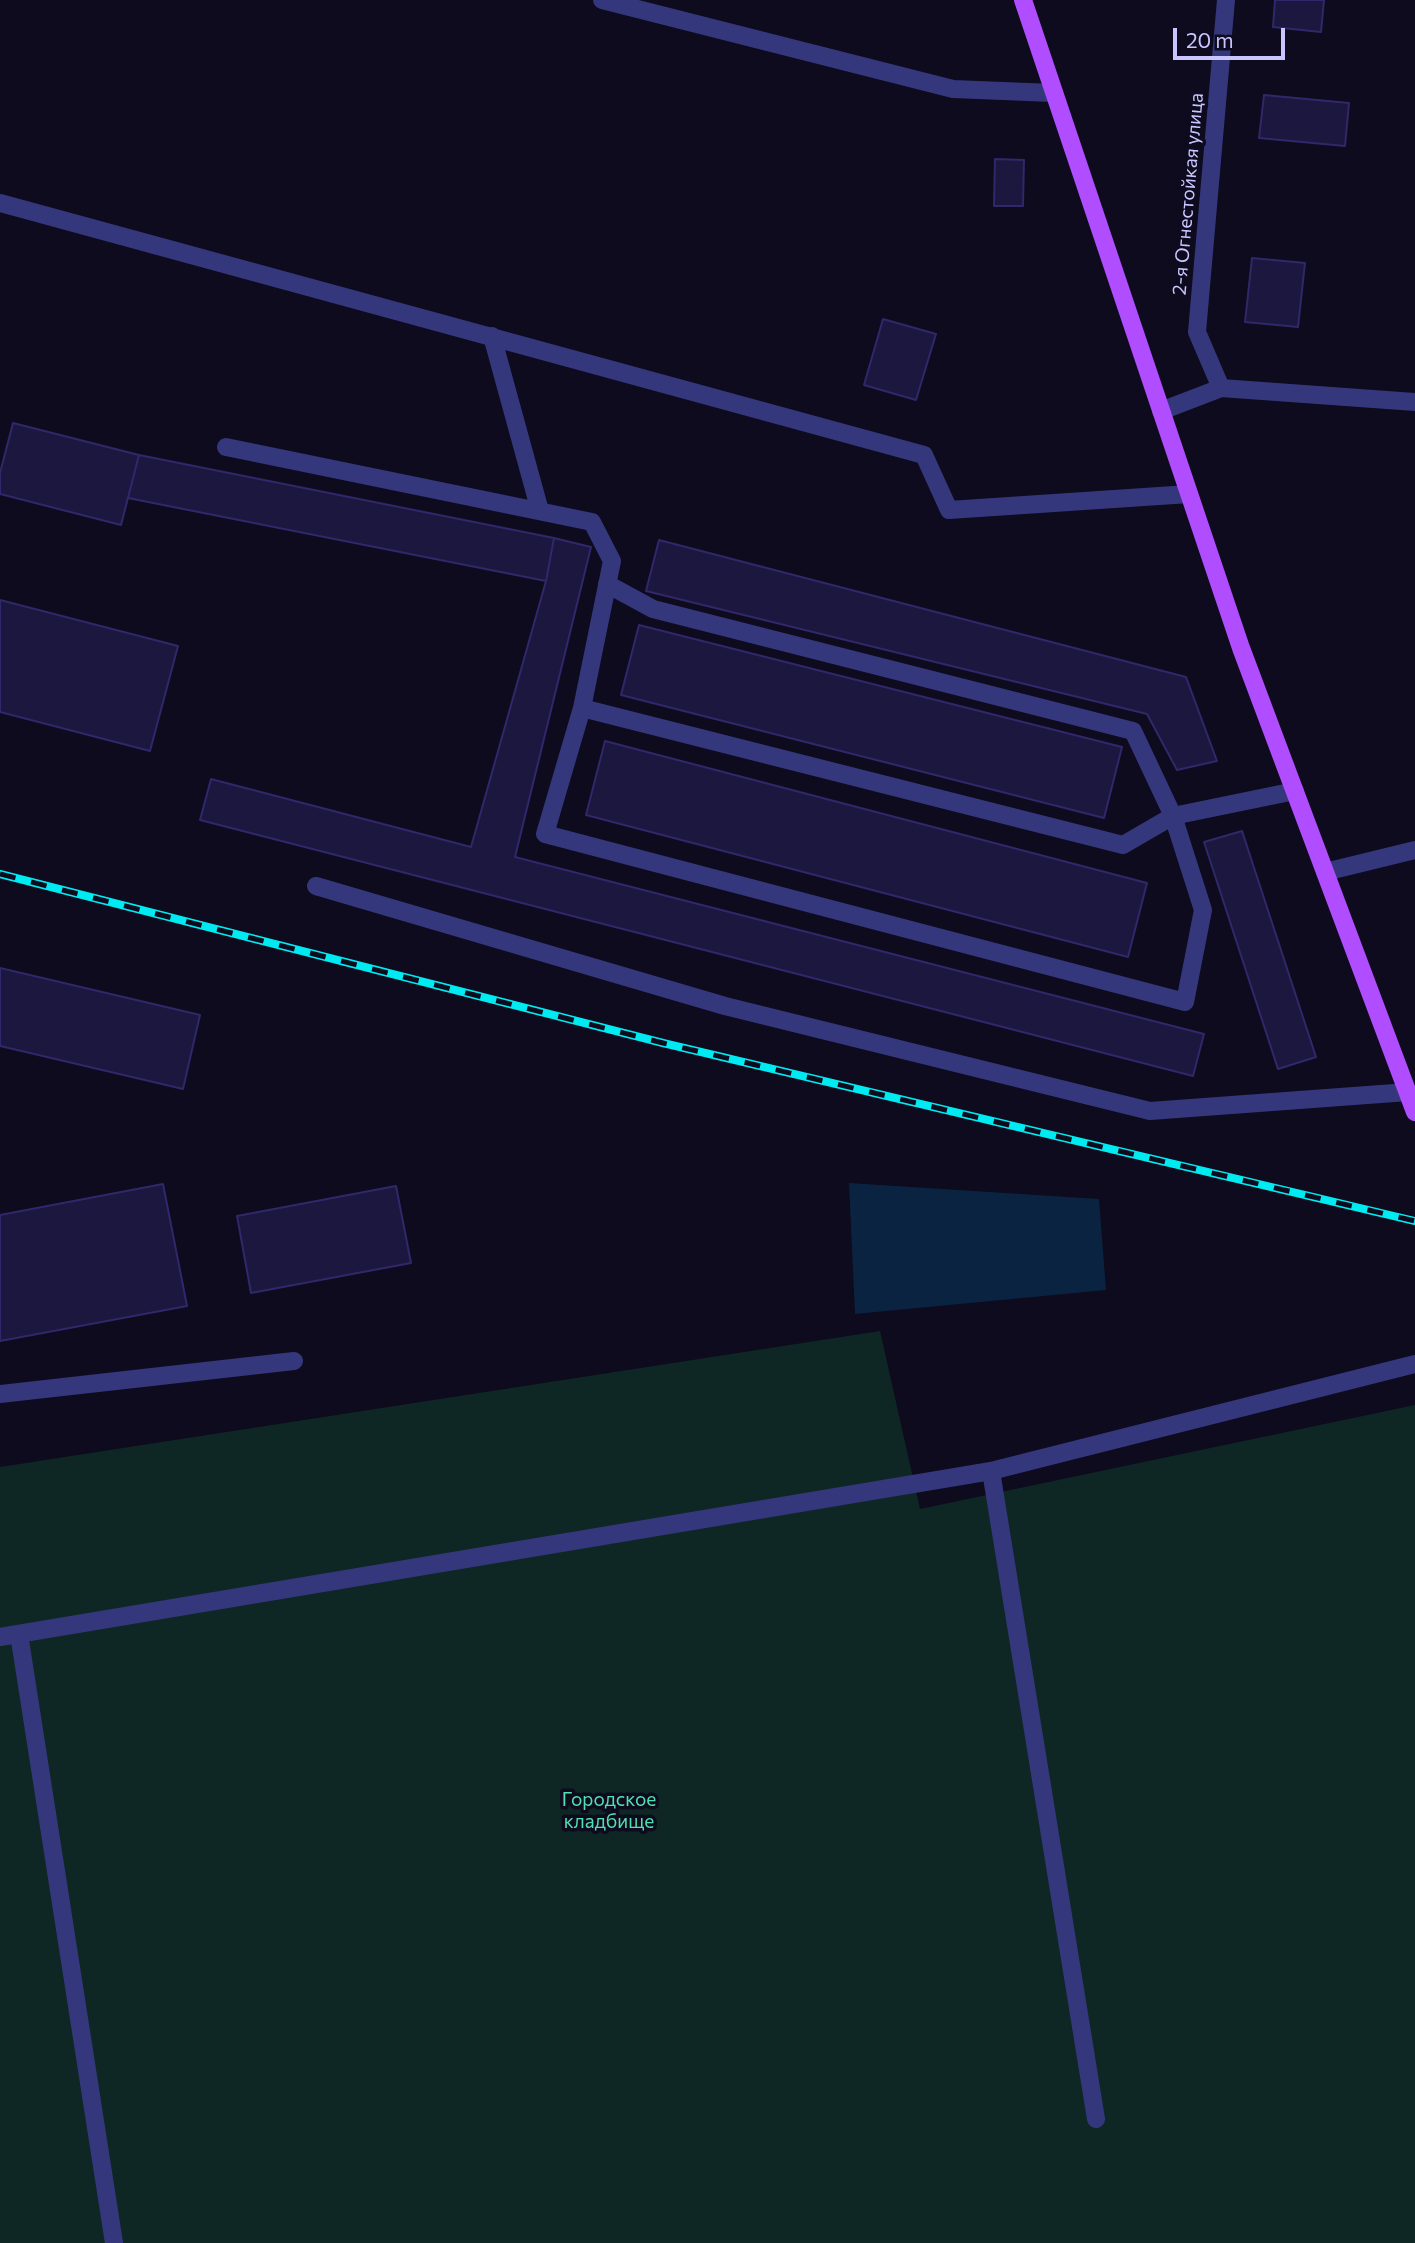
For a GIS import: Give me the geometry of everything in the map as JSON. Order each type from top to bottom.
[{"type":"main road","points":[[1023,0],[1241,648],[1415,1112]]},
{"type":"street","points":[[602,0],[953,89],[1053,93]]},
{"type":"street","name":"2-я Огнестойкая улица","points":[[1221,388],[1197,332],[1226,0]]},
{"type":"street","points":[[0,203],[924,455],[949,510],[1189,494]]},
{"type":"street","points":[[492,336],[540,511]]},
{"type":"street","points":[[1161,411],[1221,388],[1415,402]]},
{"type":"street","points":[[226,447],[592,522],[612,561],[607,584],[582,708],[545,834],[1185,1002],[1203,910],[1173,816],[1133,731],[653,610],[607,584]]},
{"type":"street","points":[[582,708],[1123,845],[1173,816],[1295,791]]},
{"type":"street","points":[[1325,872],[1415,850]]},
{"type":"street","points":[[316,886],[725,1006],[1150,1111],[1408,1093]]},
{"type":"street","points":[[0,1394],[294,1361]]},
{"type":"street","points":[[0,1637],[991,1471],[1415,1364]]},
{"type":"street","points":[[991,1471],[1096,2119]]},
{"type":"street","points":[[19,1634],[114,2243]]},
{"type":"green space","name":"Городское кладбище","points":[[880,1331],[920,1509],[1415,1405],[1415,2243],[0,2243],[0,1467]]},
{"type":"water","points":[[849,1183],[1099,1199],[1106,1290],[855,1314]]},
{"type":"building","points":[[1275,0],[1324,0],[1321,32],[1273,27]]},
{"type":"building","points":[[1264,95],[1349,103],[1345,146],[1259,138]]},
{"type":"building","points":[[995,159],[1024,160],[1023,206],[994,206]]},
{"type":"building","points":[[1252,258],[1305,263],[1298,327],[1245,322]]},
{"type":"building","points":[[883,319],[936,334],[916,400],[864,385]]},
{"type":"building","points":[[13,423],[139,455],[121,525],[0,494],[0,473]]},
{"type":"building","points":[[139,455],[554,538],[546,581],[128,498]]},
{"type":"building","points":[[554,538],[591,547],[515,857],[1204,1034],[1193,1076],[200,820],[211,779],[471,847],[546,581]]},
{"type":"building","points":[[659,540],[1186,677],[1217,761],[1177,770],[1147,714],[646,591]]},
{"type":"building","points":[[0,600],[178,646],[150,751],[0,712]]},
{"type":"building","points":[[639,625],[1122,747],[1104,818],[621,695]]},
{"type":"building","points":[[605,741],[1147,883],[1128,957],[586,815]]},
{"type":"building","points":[[1242,831],[1316,1057],[1278,1069],[1204,842]]},
{"type":"building","points":[[0,968],[200,1015],[183,1089],[0,1046]]},
{"type":"building","points":[[163,1184],[187,1306],[0,1341],[0,1215]]},
{"type":"building","points":[[396,1186],[411,1263],[251,1293],[237,1216]]},
{"type":"railway","points":[[0,874],[663,1043],[1415,1221]]}]
